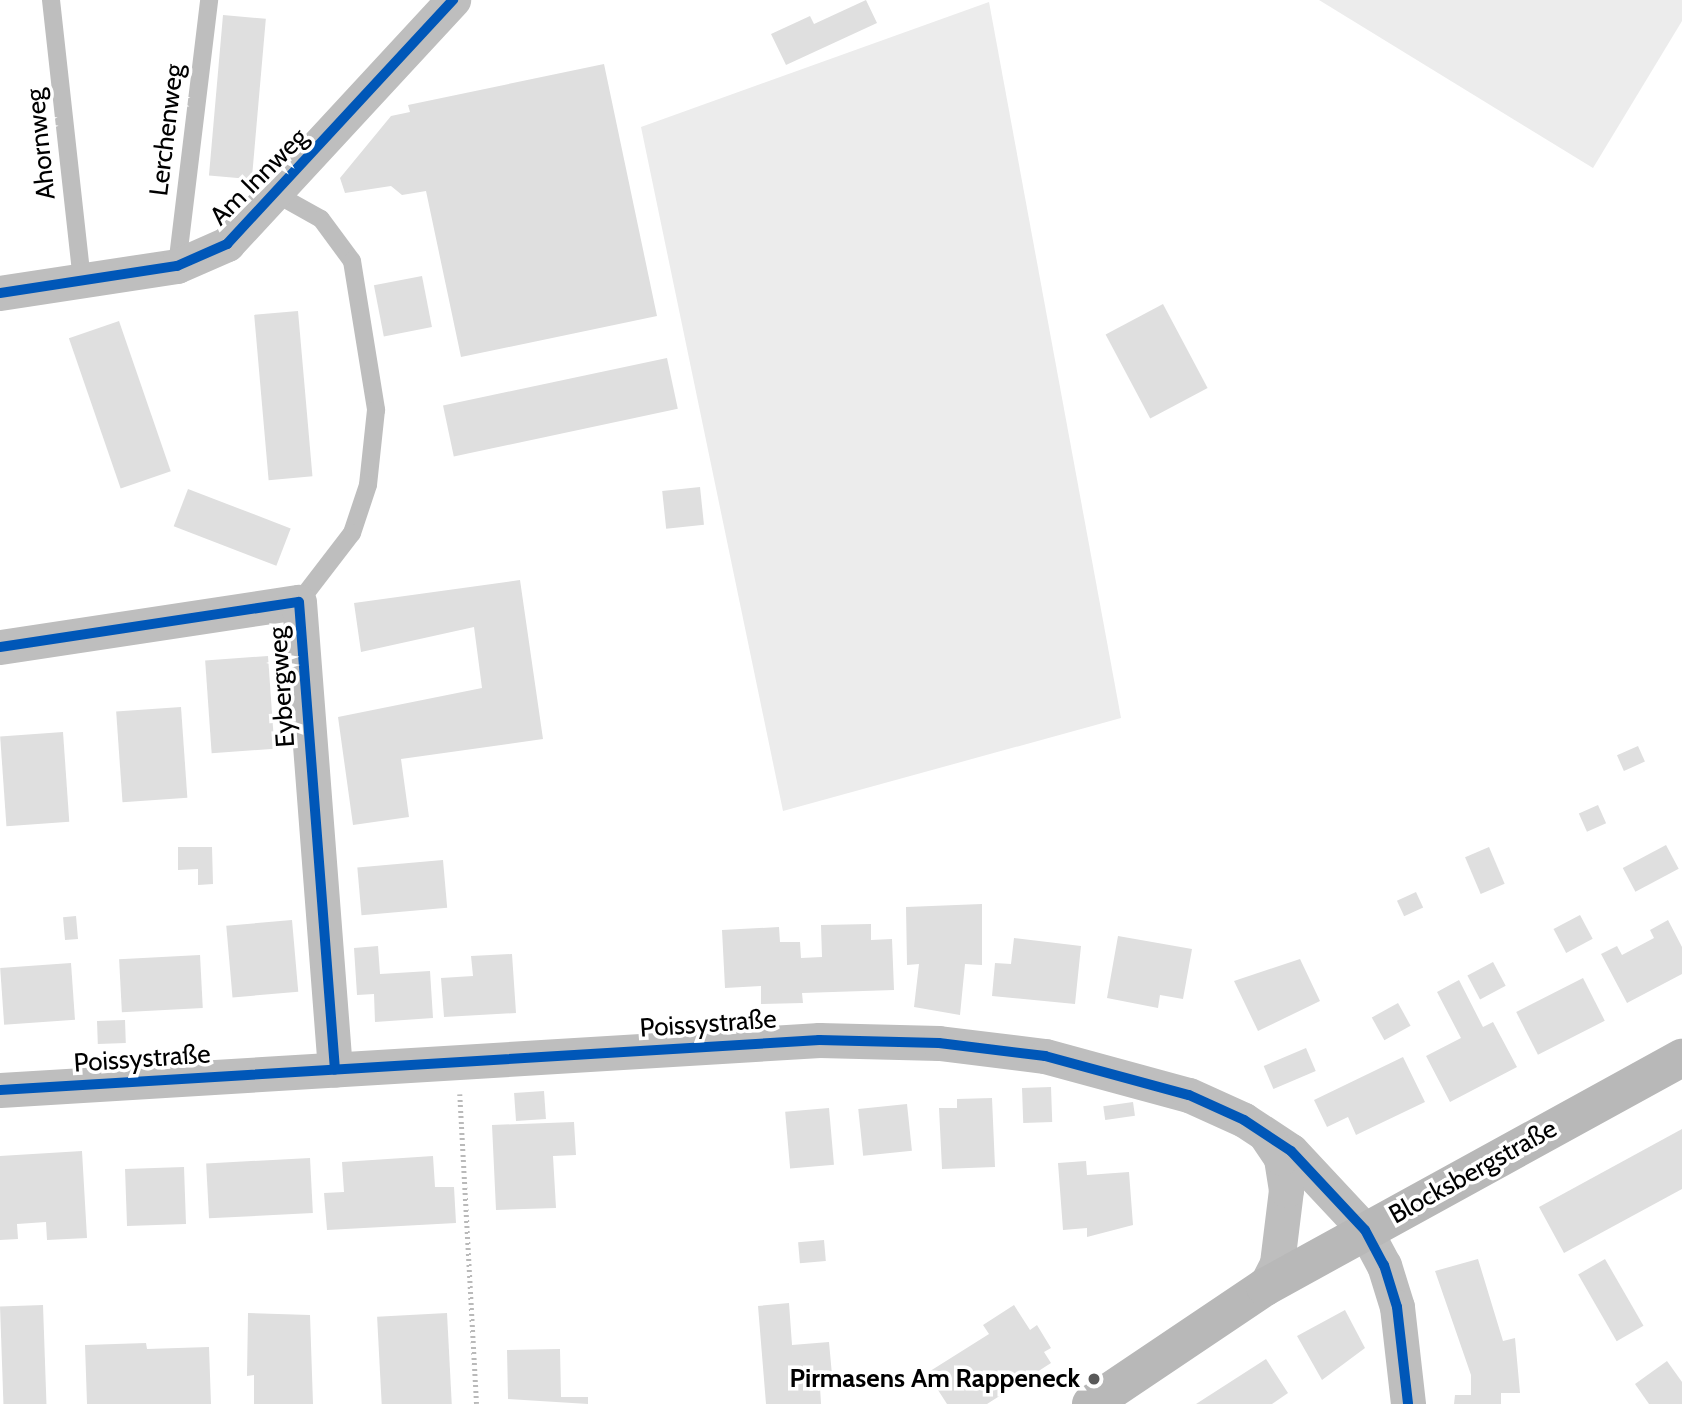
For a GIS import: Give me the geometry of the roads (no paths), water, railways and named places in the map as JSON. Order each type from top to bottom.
[{"type":"main road","name":"Blocksbergstraße","points":[[1091,1404],[1265,1287],[1682,1058]]},
{"type":"street","name":"Am Innweg","points":[[0,293],[177,266],[227,244],[278,195],[453,0]]},
{"type":"street","name":"Eybergweg","points":[[0,647],[299,602],[334,1070]]},
{"type":"street","name":"Poissystraße","points":[[0,1090],[819,1040],[939,1043],[1045,1056],[1128,1075],[1189,1095],[1265,1134],[1365,1230]]},
{"type":"street","points":[[1265,1134],[1281,1158],[1286,1190],[1277,1263],[1265,1287]]},
{"type":"street","points":[[1365,1230],[1397,1307],[1408,1404]]},
{"type":"lane","name":"Ahornweg","points":[[51,0],[82,281]]},
{"type":"lane","name":"Lerchenweg","points":[[177,266],[209,0]]},
{"type":"lane","points":[[278,195],[321,219],[352,261],[376,410],[368,485],[352,533],[299,602]]},
{"type":"place","name":"Pirmasens Am Rappeneck","points":[[1094,1379]]}]
